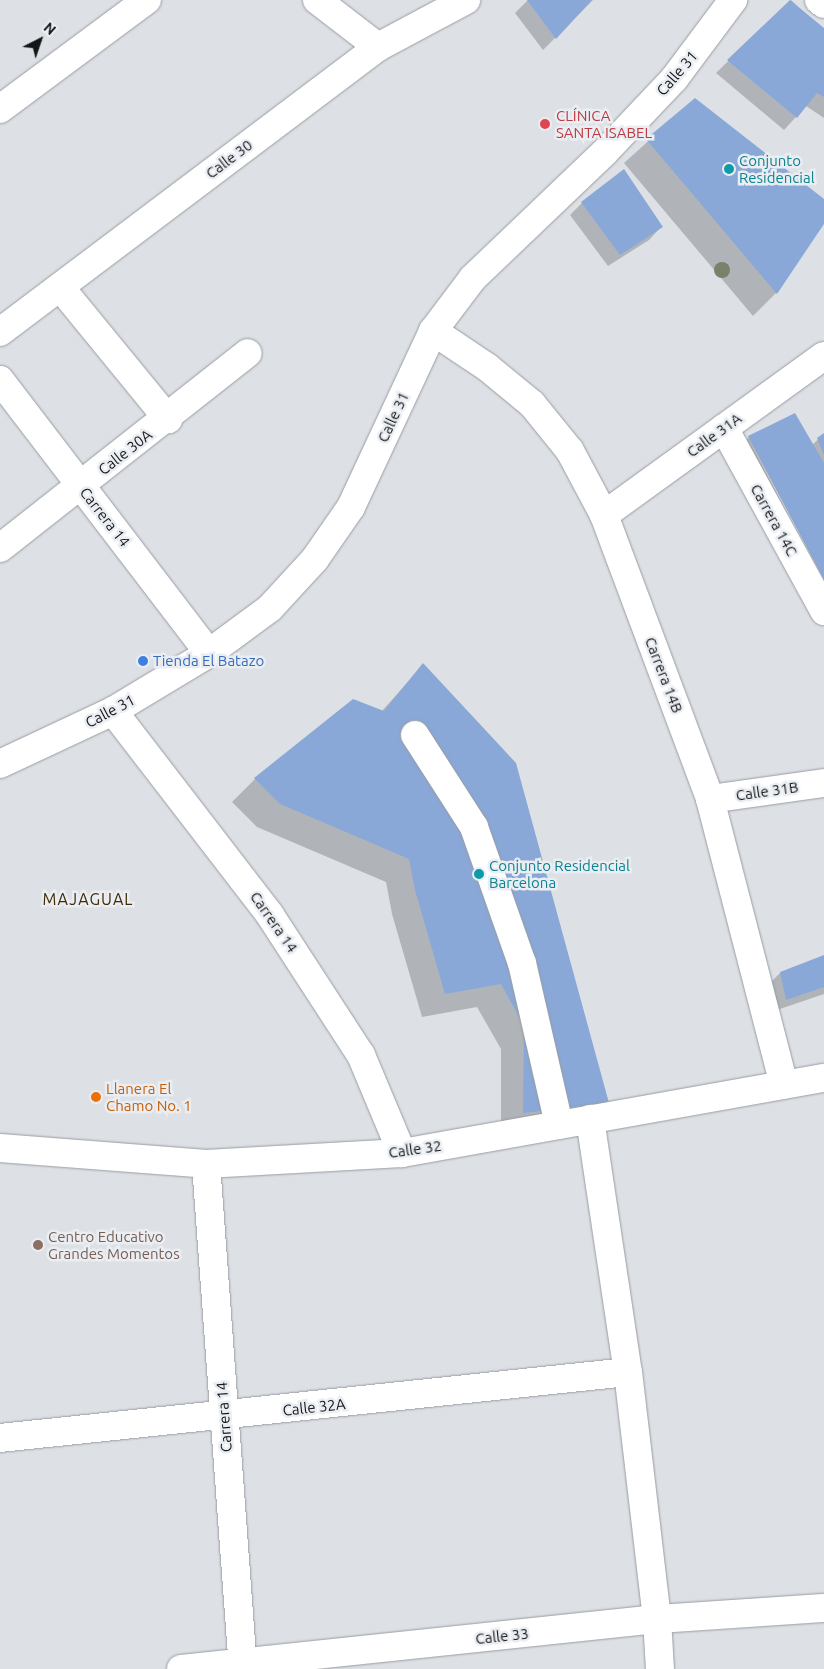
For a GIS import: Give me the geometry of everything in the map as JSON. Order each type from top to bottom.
[{"type":"street","points":[[0,109],[147,0]]},
{"type":"street","points":[[317,0],[378,47]]},
{"type":"street","name":"Calle 30","points":[[0,332],[378,47],[466,0]]},
{"type":"street","name":"Calle 31","points":[[0,764],[113,712],[209,653],[270,608],[315,559],[351,507],[433,331],[473,278],[604,152],[674,78],[733,0]]},
{"type":"street","points":[[819,0],[824,4]]},
{"type":"street","points":[[60,287],[168,419]]},
{"type":"street","name":"Carrera 14B","points":[[433,331],[487,367],[532,404],[570,451],[604,514],[710,799],[784,1085]]},
{"type":"street","name":"Calle 30A","points":[[0,548],[168,419],[248,354]]},
{"type":"street","name":"Calle 31A","points":[[604,514],[824,356]]},
{"type":"street","name":"Carrera 14","points":[[0,380],[209,653]]},
{"type":"street","name":"Carrera 14C","points":[[724,428],[824,611]]},
{"type":"street","name":"Carrera 14","points":[[113,712],[270,915],[362,1055],[402,1153]]},
{"type":"street","points":[[415,735],[474,827],[522,963],[559,1125]]},
{"type":"street","name":"Calle 31B","points":[[710,799],[824,783]]},
{"type":"street","name":"Calle 32","points":[[0,1148],[206,1164],[402,1153],[824,1078]]},
{"type":"street","points":[[590,1119],[628,1372],[657,1619],[660,1669]]},
{"type":"street","name":"Carrera 14","points":[[206,1164],[243,1666]]},
{"type":"street","name":"Calle 32A","points":[[0,1438],[224,1417],[628,1372]]},
{"type":"street","name":"Calle 33","points":[[181,1669],[243,1666],[657,1619],[824,1608]]},
{"type":"building","points":[[527,0],[592,0],[556,39]]},
{"type":"building","points":[[790,0],[824,28],[824,97],[817,93],[797,118],[727,60]]},
{"type":"building","name":"Conjunto Residencial","points":[[695,98],[824,199],[824,224],[777,294],[646,139]]},
{"type":"building","points":[[624,169],[663,227],[620,255],[581,202]]},
{"type":"building","points":[[795,413],[824,463],[824,580],[748,436]]},
{"type":"building","points":[[824,433],[824,455],[817,438]]},
{"type":"building","name":"Conjunto Residencial Barcelona","points":[[423,663],[516,763],[609,1103],[523,1113],[524,1026],[501,984],[445,994],[415,890],[409,859],[280,804],[254,778],[353,699],[384,711]]},
{"type":"building","points":[[824,955],[824,987],[786,1000],[780,972]]},
{"type":"place","name":"CLÍNICA SANTA ISABEL","points":[[545,124]]},
{"type":"place","name":"Conjunto Residencial","points":[[729,169]]},
{"type":"place","name":"Tienda El Batazo","points":[[143,661]]},
{"type":"place","name":"Conjunto Residencial Barcelona","points":[[479,874]]},
{"type":"place","name":"Llanera El Chamo No. 1","points":[[96,1097]]},
{"type":"place","name":"Centro Educativo Grandes Momentos","points":[[38,1245]]},
{"type":"district","name":"MAJAGUAL","points":[[88,899]]}]
